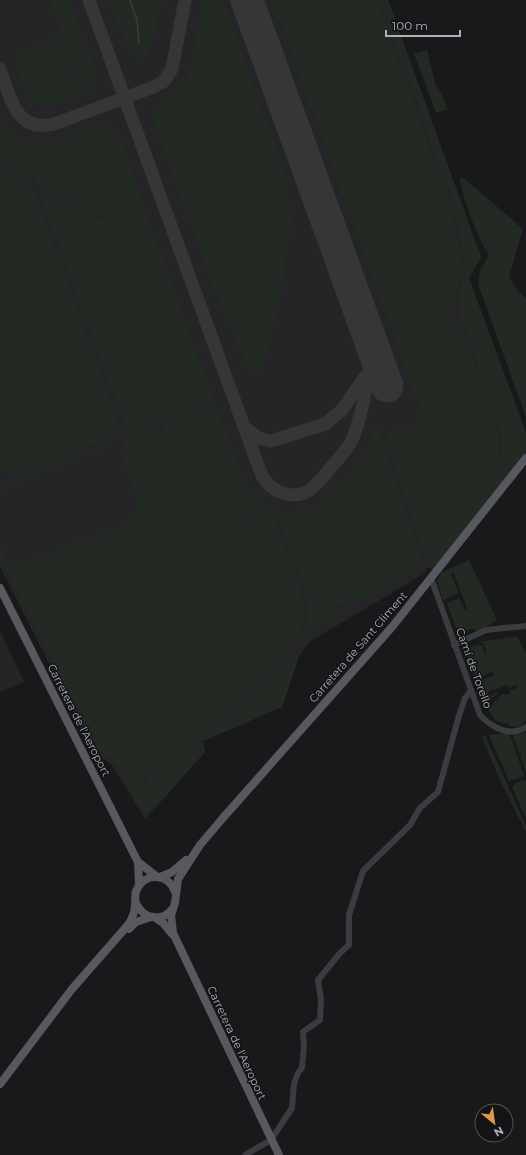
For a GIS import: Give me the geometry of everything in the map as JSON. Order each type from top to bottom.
[{"type":"main road","name":"Carretera de Sant Climent","points":[[200,845],[392,627],[526,458]]},
{"type":"main road","name":"Carretera de l'Aeroport","points":[[0,588],[138,862],[139,884]]},
{"type":"main road","points":[[0,1084],[72,989],[128,925],[134,912],[136,903],[135,892],[139,884],[146,879],[158,877],[176,869],[200,845]]},
{"type":"main road","points":[[176,940],[171,919],[178,879],[200,845]]},
{"type":"main road","name":"Carretera de l'Aeroport","points":[[138,862],[158,877]]},
{"type":"main road","points":[[158,877],[168,881],[175,893]]},
{"type":"main road","points":[[136,903],[142,912],[163,923],[176,940]]},
{"type":"main road","points":[[60,1005],[136,922],[163,916],[173,907]]},
{"type":"main road","name":"Carretera de l'Aeroport","points":[[176,940],[278,1155]]},
{"type":"street","name":"Camí de Torello","points":[[431,578],[478,712],[493,727],[518,731],[526,727]]},
{"type":"street","points":[[454,645],[486,630],[526,626]]},
{"type":"street","points":[[245,1155],[271,1140],[292,1108],[294,1084],[298,1073],[302,1068],[304,1046],[303,1032],[320,1020],[321,1000],[318,980],[340,953],[349,945],[349,915],[363,871],[410,825],[420,808],[438,792],[458,719],[465,698],[471,691]]},
{"type":"shaded area","points":[[0,0],[388,0],[481,257],[469,278],[526,433],[437,563],[429,567],[424,574],[311,641],[299,656],[282,707],[203,741],[205,752],[145,819],[112,765],[100,756],[88,740],[0,567]]},
{"type":"shaded area","points":[[49,0],[69,0],[81,33],[92,57],[96,77],[92,88],[78,98],[59,104],[42,105],[36,103],[28,95],[19,77],[15,59],[21,52],[62,35]],"holes":[[[82,62],[86,71],[87,70],[82,76],[85,72],[65,79],[63,69],[65,71],[70,70],[70,66],[71,69],[76,67],[76,64],[77,67],[82,65]]]},
{"type":"shaded area","points":[[108,0],[162,0],[150,52],[147,56],[138,58],[129,49]]},
{"type":"shaded area","points":[[202,0],[223,0],[287,179],[291,222],[279,305],[263,368],[255,375],[248,369],[214,289],[151,115],[153,110],[161,102],[183,84],[187,76],[196,44]]},
{"type":"shaded area","points":[[273,0],[376,0],[451,209],[460,257],[460,274],[455,301],[452,303],[451,309],[448,311],[451,320],[470,353],[485,391],[494,420],[498,447],[495,465],[488,478],[443,536],[429,551],[425,550],[421,543],[386,434],[424,420]]},
{"type":"shaded area","points":[[380,0],[388,0],[481,257],[469,278],[526,433],[526,452],[436,568],[431,569],[429,567],[431,555],[495,471],[502,447],[500,429],[460,314],[458,300],[464,261],[459,226],[450,195]]},
{"type":"shaded area","points":[[427,50],[435,84],[440,91],[448,109],[436,113],[414,53]]},
{"type":"shaded area","points":[[0,115],[4,123],[16,135],[36,142],[47,142],[59,139],[80,131],[100,126],[111,129],[118,136],[214,402],[132,430],[126,427],[42,198],[45,196],[52,197],[68,207],[76,208],[112,225],[112,221],[78,205],[64,193],[53,192],[45,189],[39,184],[30,168],[20,140],[17,141],[31,181],[30,183],[3,164],[0,161]]},
{"type":"shaded area","points":[[0,170],[14,181],[34,192],[119,425],[118,431],[113,436],[72,453],[26,469],[0,472]]},
{"type":"shaded area","points":[[460,178],[466,180],[523,229],[509,277],[518,291],[526,298],[526,417],[478,284],[480,271],[489,254],[485,249],[471,218],[463,194]]},
{"type":"shaded area","points":[[216,405],[243,479],[249,491],[263,505],[274,510],[287,513],[309,510],[329,497],[364,455],[376,424],[419,550],[419,562],[414,569],[395,583],[369,596],[357,600],[334,604],[317,597],[310,590],[298,571],[278,515],[274,516],[283,541],[265,531],[250,519],[229,487],[201,413],[202,410]]},
{"type":"shaded area","points":[[194,412],[199,415],[228,493],[239,513],[212,508],[202,501],[196,494],[188,477],[176,442],[164,429],[164,424],[168,421]]},
{"type":"shaded area","points":[[147,429],[159,431],[168,437],[179,457],[192,492],[198,501],[213,510],[242,518],[256,530],[279,542],[285,547],[298,583],[303,606],[303,617],[298,638],[283,660],[197,741],[195,740],[188,745],[187,749],[165,765],[146,770],[136,770],[127,768],[109,759],[95,744],[90,736],[74,700],[71,699],[33,624],[32,619],[26,611],[0,559],[0,544],[9,567],[123,526],[130,520],[137,505],[135,491],[123,459],[122,449],[124,440],[132,434]]},
{"type":"shaded area","points":[[106,444],[107,447],[15,483],[0,496],[2,487],[13,479],[35,469]]},
{"type":"shaded area","points":[[469,560],[497,620],[478,631],[473,629],[461,632],[456,628],[447,603],[459,598],[465,610],[467,609],[454,573],[451,574],[459,593],[443,600],[437,581],[441,573]]},
{"type":"shaded area","points":[[306,591],[315,600],[325,606],[350,608],[328,620],[300,645],[308,619]]},
{"type":"shaded area","points":[[0,631],[24,682],[0,692]]},
{"type":"shaded area","points":[[517,636],[526,653],[526,720],[519,727],[509,726],[509,724],[496,721],[488,709],[503,693],[504,695],[511,693],[510,690],[517,688],[516,685],[509,688],[508,685],[488,692],[489,696],[497,692],[498,694],[485,703],[476,682],[494,675],[493,671],[483,676],[481,675],[482,677],[475,678],[466,654],[466,650],[470,647],[480,645],[483,647],[484,653],[487,652],[484,644],[480,642]]},
{"type":"shaded area","points":[[294,656],[299,656],[282,707],[203,741]]},
{"type":"shaded area","points":[[509,733],[524,775],[524,777],[521,775],[522,777],[519,779],[518,777],[517,779],[511,779],[511,781],[509,781],[489,735]]},
{"type":"shaded area","points":[[526,733],[526,772],[520,755],[522,754],[519,753],[513,736],[515,734]]},
{"type":"shaded area","points":[[485,735],[526,826],[526,832],[499,778],[482,737]]},
{"type":"shaded area","points":[[203,741],[205,752],[156,807],[146,777],[147,774],[169,766]]},
{"type":"shaded area","points":[[124,771],[142,775],[154,804],[147,814],[144,814],[122,774]]},
{"type":"shaded area","points":[[523,780],[526,781],[526,818],[512,788],[515,783]]},
{"type":"waterway","points":[[130,0],[137,20],[139,44]]},
{"type":"taxiway","points":[[89,0],[261,473],[265,480],[276,490],[289,495],[297,495],[311,489],[323,477],[352,440],[359,420],[366,390],[371,341]]},
{"type":"taxiway","points":[[0,69],[11,101],[16,110],[22,118],[31,123],[41,125],[54,124],[151,88],[163,82],[172,69],[185,0]]},
{"type":"taxiway","points":[[246,428],[258,438],[271,441],[325,424],[342,410],[364,378]]},
{"type":"runway","points":[[247,0],[387,386]]}]
